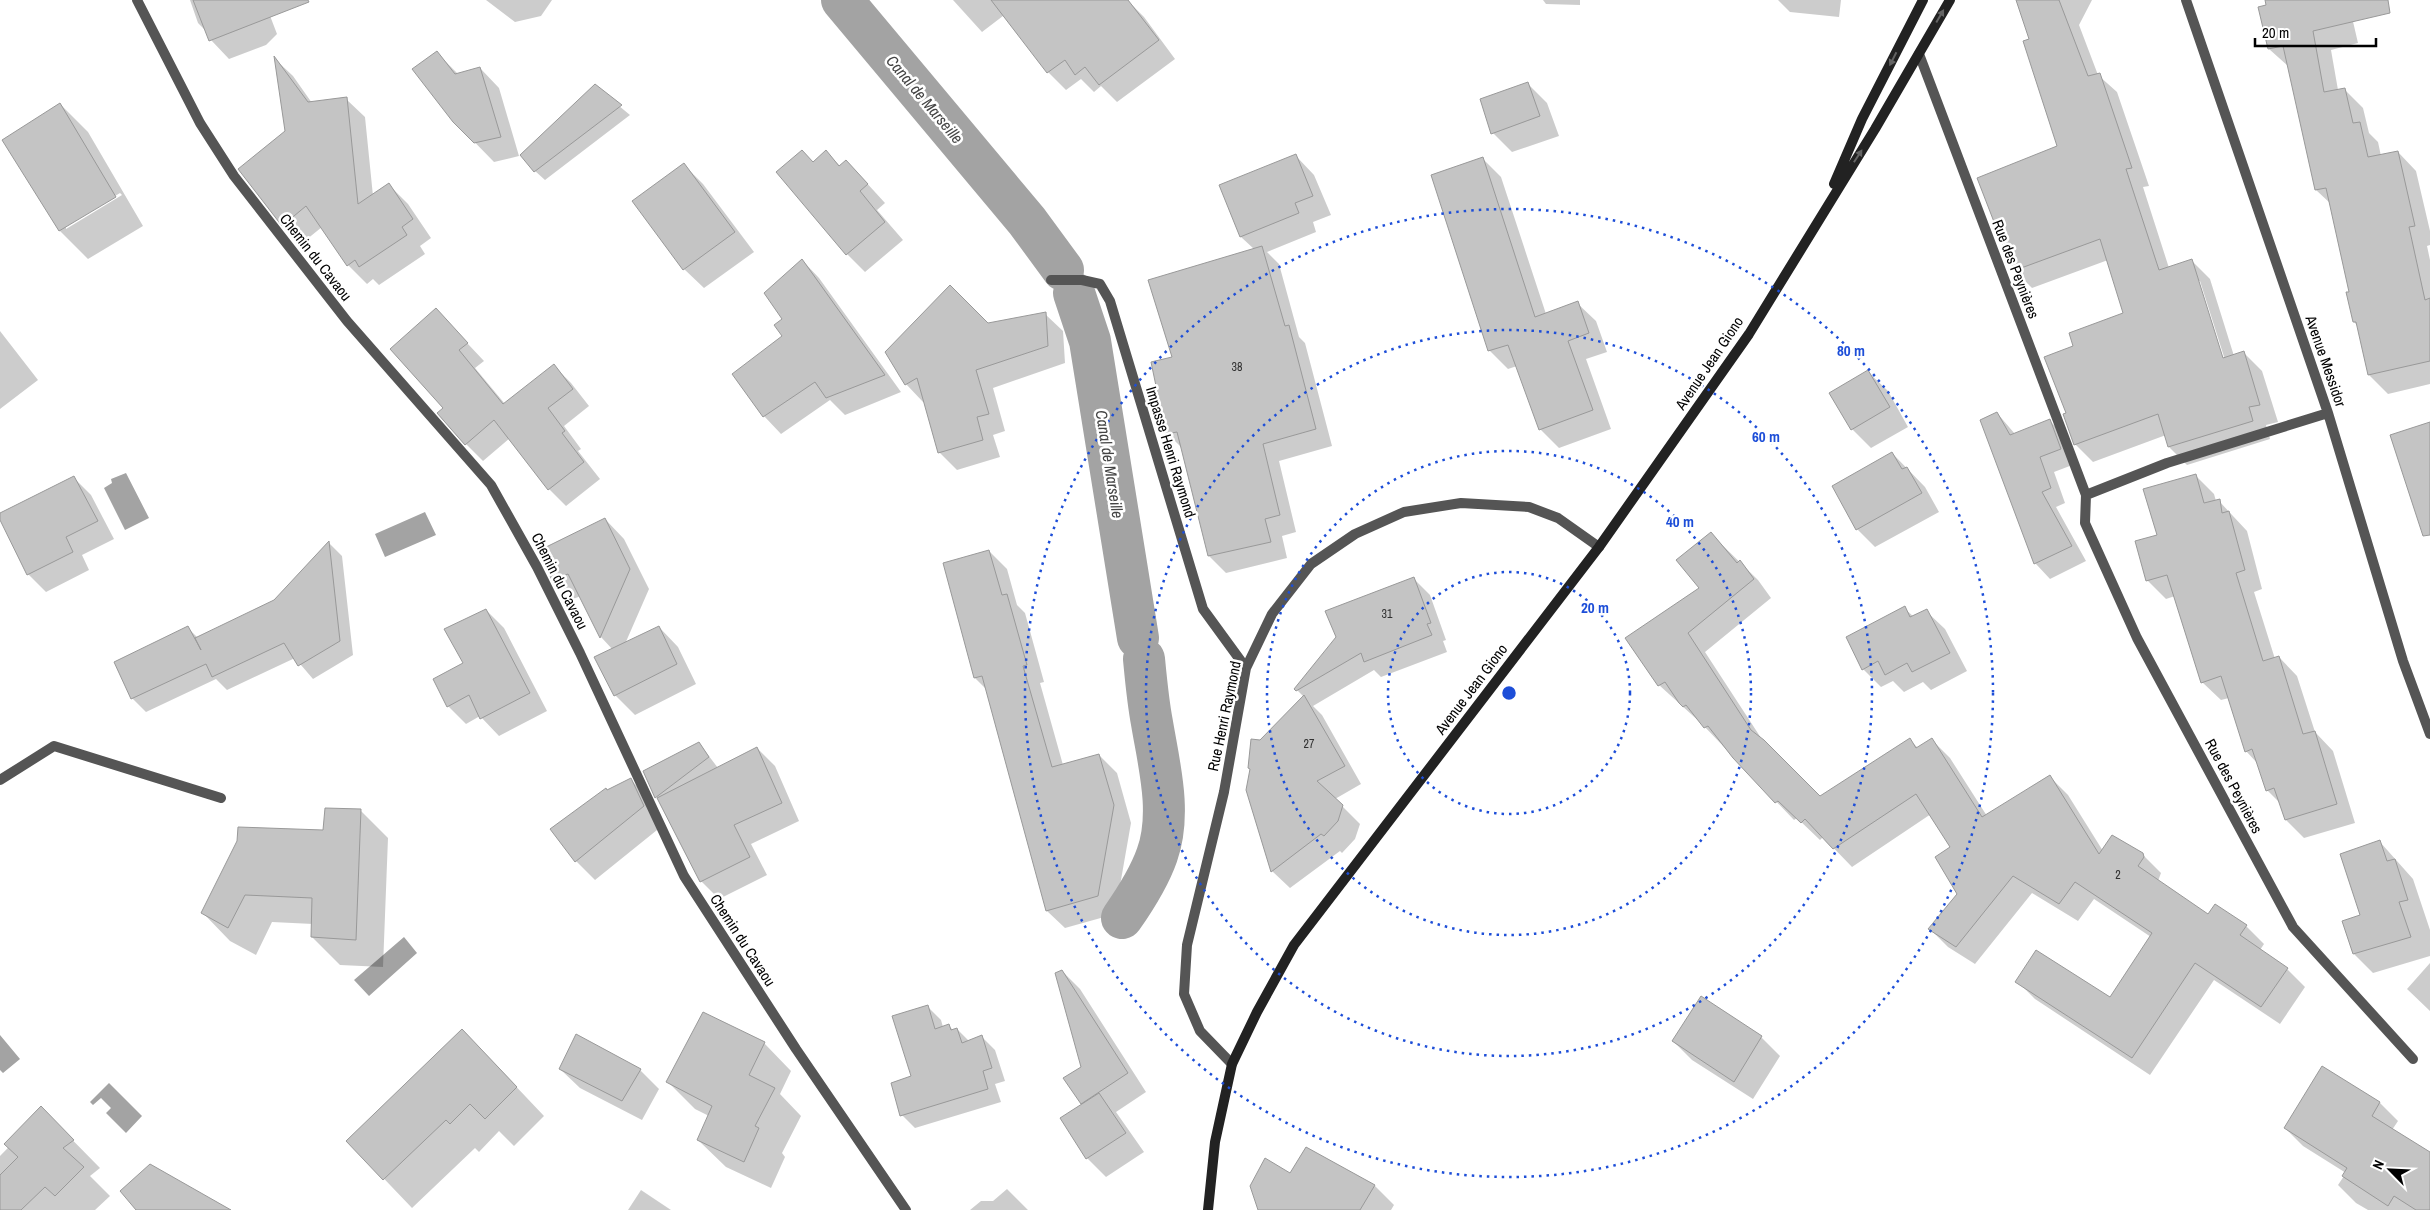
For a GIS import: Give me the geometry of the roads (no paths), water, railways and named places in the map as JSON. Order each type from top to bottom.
[{"type":"street","name":"Chemin du Cavaou","points":[[137,0],[200,123],[234,176],[347,321],[491,485],[538,567],[684,876],[796,1049],[906,1210]]},
{"type":"street","name":"Avenue Jean Giono","points":[[1822,212],[1862,119],[1923,0]]},
{"type":"street","name":"Avenue Jean Giono","points":[[1208,1210],[1215,1142],[1232,1064],[1257,1012],[1294,945],[1599,547],[1748,334],[1875,129],[1950,0]]},
{"type":"street","name":"Avenue Messidor","points":[[2186,0],[2328,413],[2403,661],[2430,734]]},
{"type":"street","name":"Rue des Peynières","points":[[1918,54],[2086,495],[2085,523],[2137,638],[2293,926],[2413,1059]]},
{"type":"street","name":"Impasse Henri Raymond","points":[[1050,280],[1082,280],[1100,284],[1110,301],[1202,609],[1246,668]]},
{"type":"street","points":[[2086,495],[2167,464],[2328,413]]},
{"type":"street","name":"Rue Henri Raymond","points":[[1232,1064],[1200,1032],[1184,994],[1188,945],[1224,792],[1246,668],[1272,614],[1311,564],[1355,534],[1404,512],[1461,503],[1530,507],[1558,518],[1599,547]]},
{"type":"street","points":[[0,780],[54,746],[221,798]]},
{"type":"waterway","name":"Canal de Marseille","points":[[842,0],[1027,221],[1063,270]]},
{"type":"waterway","name":"Canal de Marseille","points":[[1074,293],[1090,341],[1138,638]]},
{"type":"waterway","name":"Canal de Marseille","points":[[1122,918],[1142,888],[1154,863],[1164,823],[1161,772],[1149,707],[1144,659]]}]
